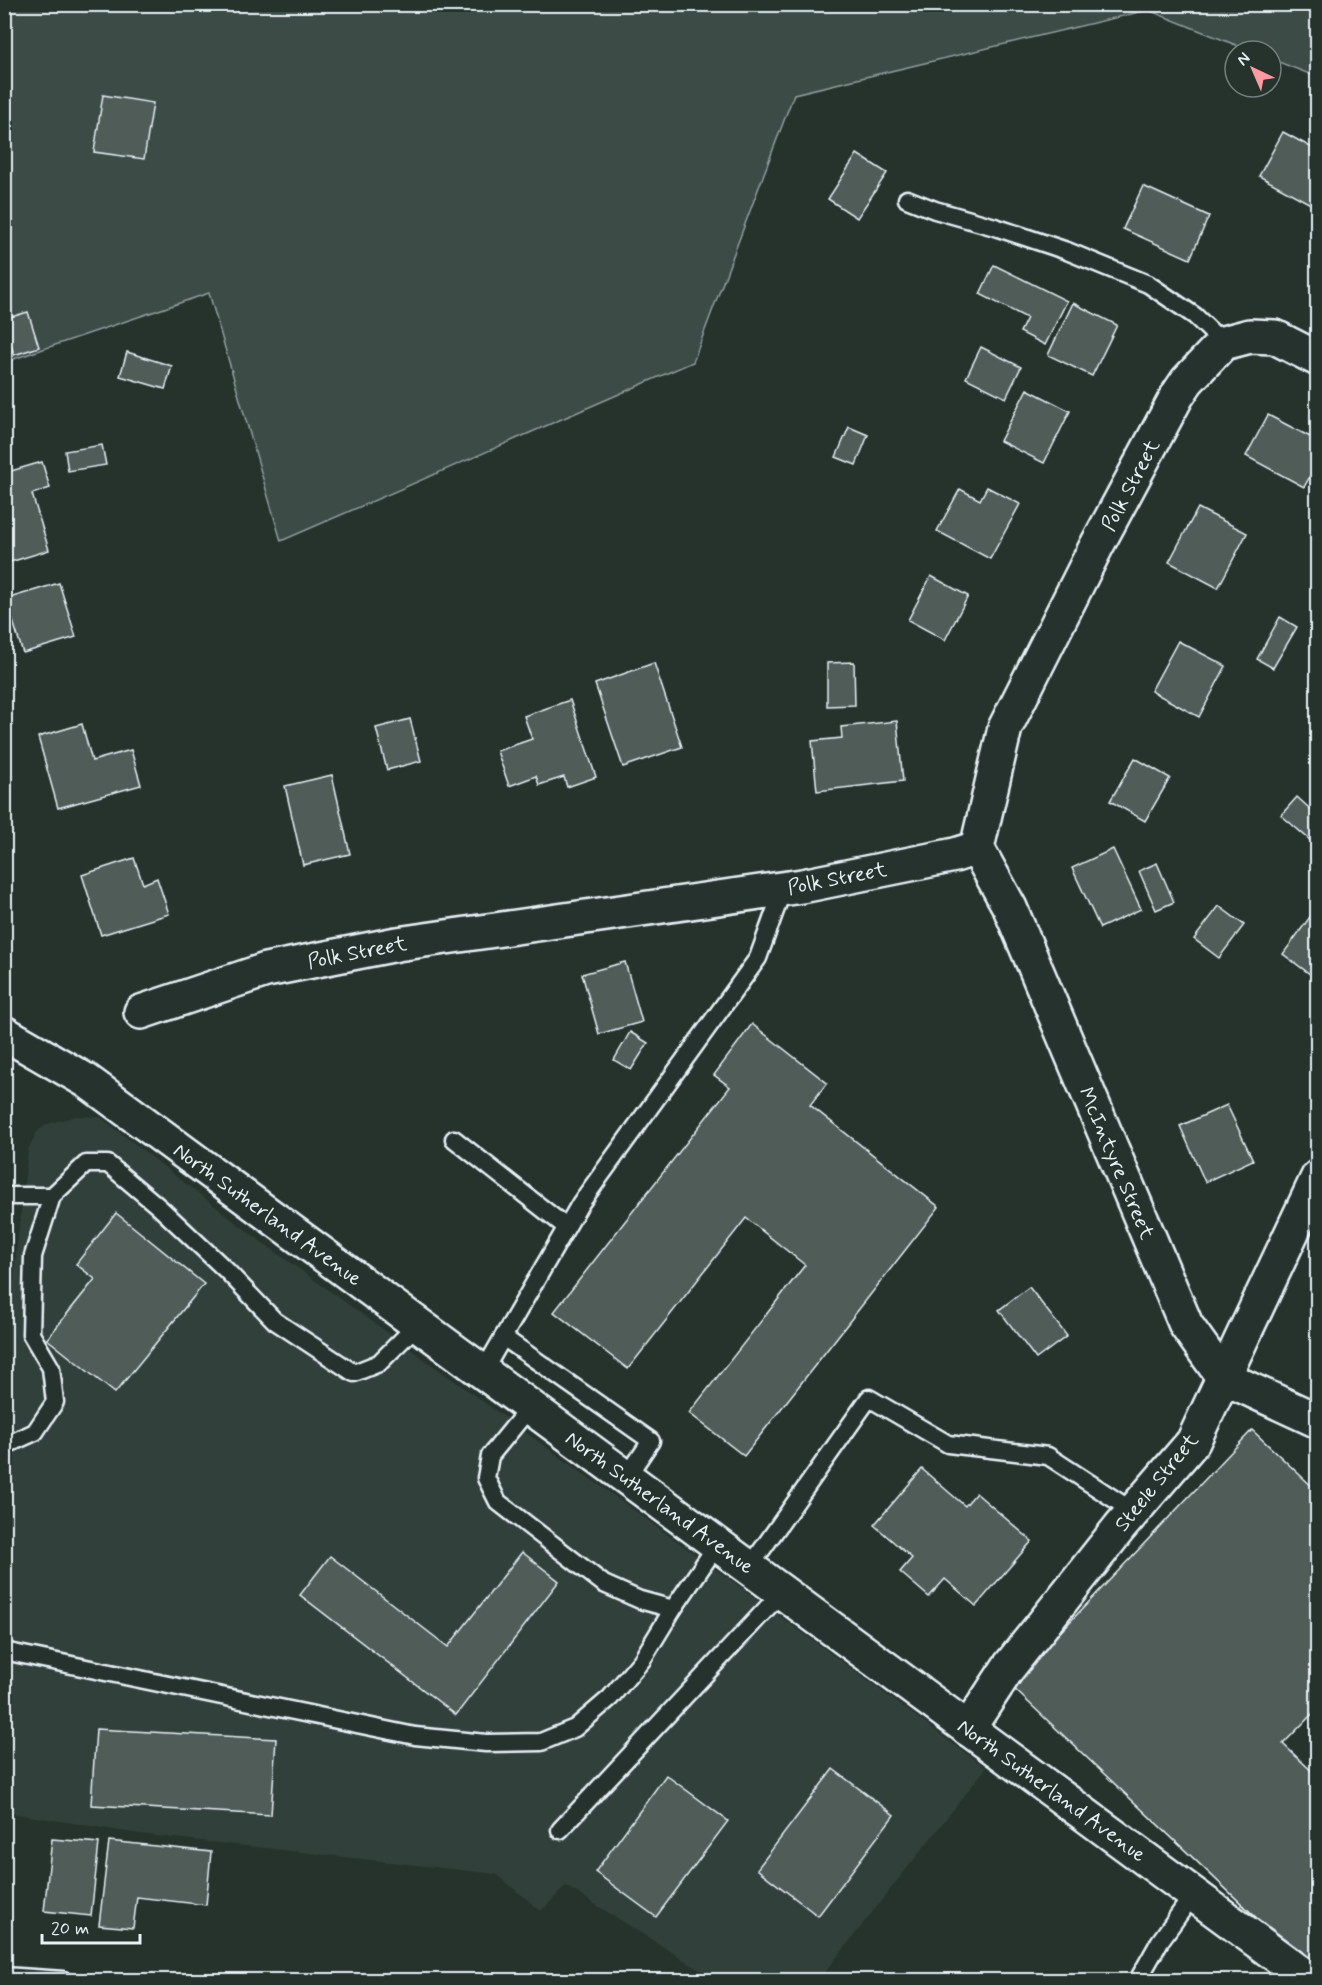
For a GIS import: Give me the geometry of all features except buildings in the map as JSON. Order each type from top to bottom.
[{"type":"street","points":[[1223,343],[1250,336],[1275,337],[1317,359]]},
{"type":"street","name":"Polk Street","points":[[141,1012],[267,970],[397,944],[783,889],[955,855],[977,848],[1005,728],[1096,547],[1177,396],[1187,381],[1223,343]]},
{"type":"street","name":"McIntyre Street","points":[[977,848],[1010,908],[1186,1325],[1223,1377],[1317,1420]]},
{"type":"street","name":"North Sutherland Avenue","points":[[4,1033],[87,1081],[1310,1980]]},
{"type":"street","name":"Steele Street","points":[[968,1729],[1008,1668],[1193,1442],[1317,1178]]},
{"type":"lane","points":[[907,199],[935,210],[1067,251],[1148,284],[1195,316],[1223,343]]},
{"type":"lane","points":[[483,1372],[579,1204],[758,958],[783,889]]},
{"type":"lane","points":[[454,1139],[566,1227]]},
{"type":"lane","points":[[4,1446],[35,1432],[55,1402],[51,1368],[32,1334],[33,1256],[52,1196],[86,1164],[108,1164],[159,1207],[275,1321],[354,1373],[379,1364],[418,1324]]},
{"type":"lane","points":[[4,1196],[52,1196]]},
{"type":"lane","points":[[503,1337],[651,1441],[626,1478]]},
{"type":"lane","points":[[748,1568],[869,1398],[948,1444],[1048,1456],[1134,1512]]},
{"type":"lane","points":[[530,1407],[490,1456],[486,1478],[498,1502],[604,1584],[640,1600],[673,1609]]},
{"type":"lane","points":[[4,1651],[415,1736],[486,1743],[541,1742],[575,1728],[610,1698],[642,1660],[673,1609],[717,1545]]},
{"type":"lane","points":[[560,1830],[782,1592]]},
{"type":"lane","points":[[1138,1980],[1161,1941],[1194,1895]]},
{"type":"lane","points":[[4,1976],[64,1980]]},
{"type":"shaded area","points":[[4,5],[1317,5],[1317,77],[1283,64],[1283,39],[1223,40],[1148,10],[794,94],[693,362],[281,541],[209,293],[5,362]]},
{"type":"shaded area","points":[[77,1116],[100,1117],[252,1235],[746,1591],[986,1768],[819,1980],[716,1980],[566,1886],[541,1911],[496,1874],[139,1834],[5,1812],[4,1373],[7,1334],[28,1150],[36,1133],[47,1124]]}]
